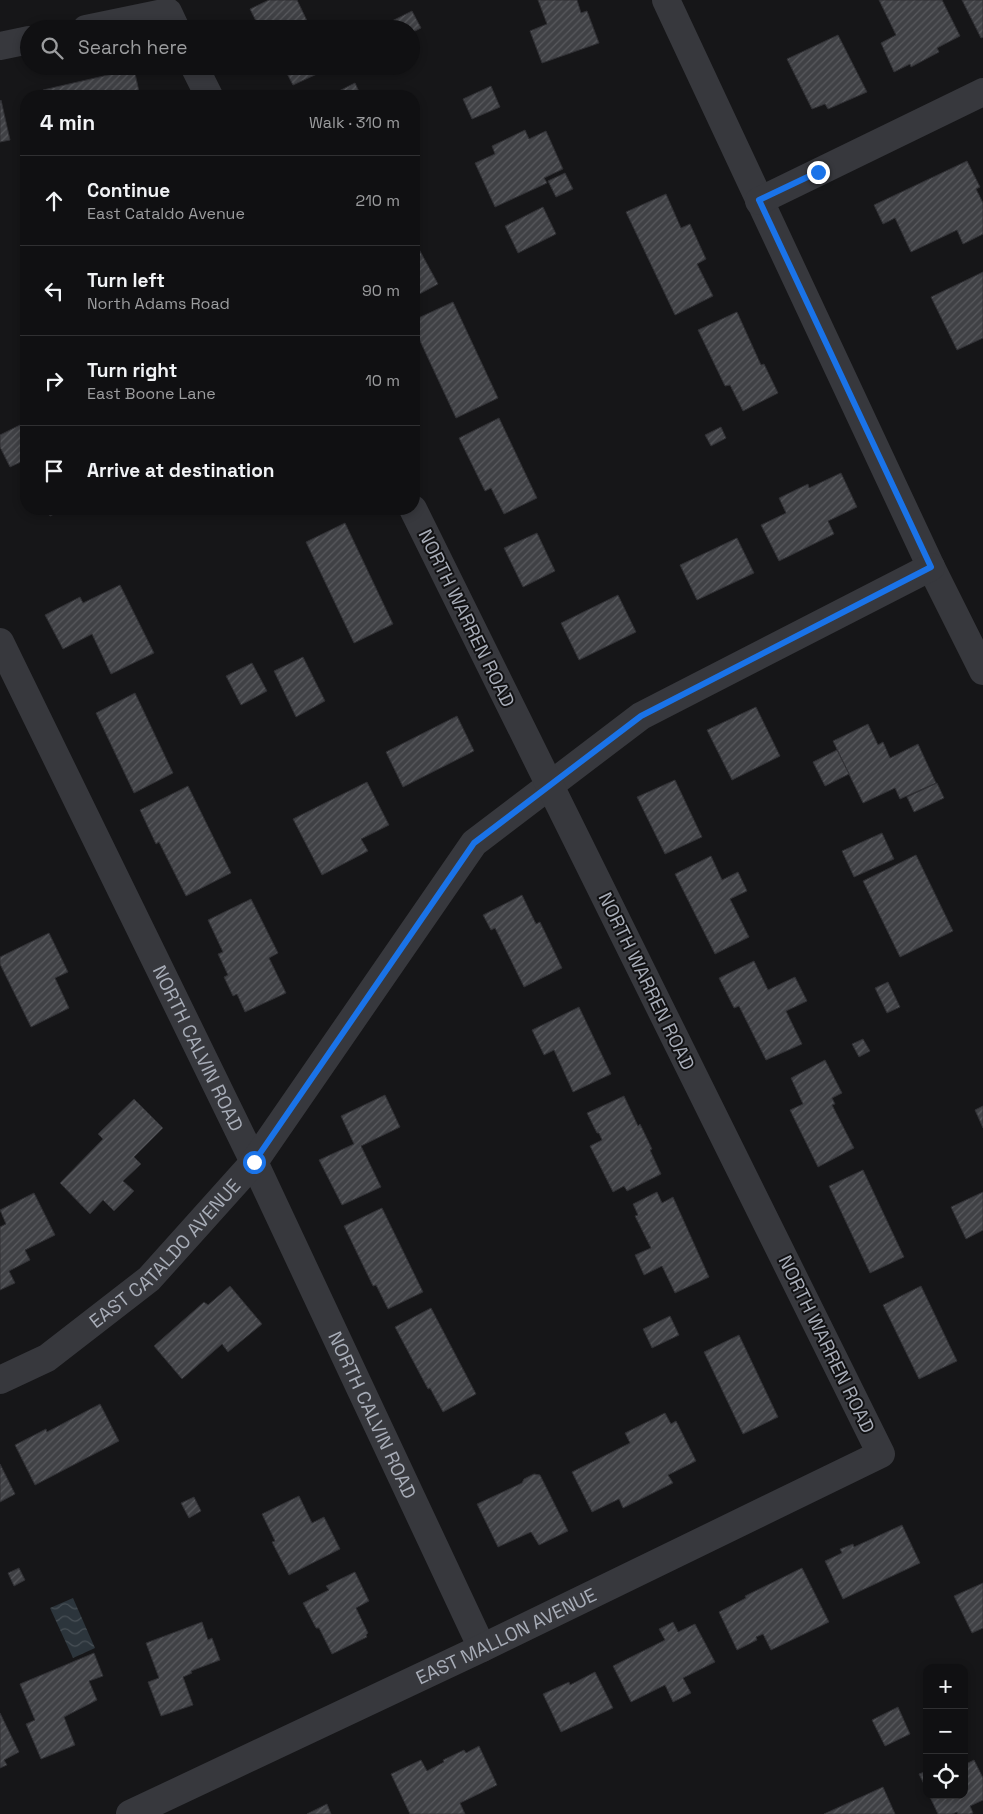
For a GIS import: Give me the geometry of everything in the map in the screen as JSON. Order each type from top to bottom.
[{"type":"street","points":[[666,0],[931,567],[983,670]]},
{"type":"street","points":[[0,46],[20,42]]},
{"type":"street","points":[[198,75],[206,90]]},
{"type":"street","points":[[759,200],[983,92]]},
{"type":"street","name":"NORTH WARREN ROAD","points":[[416,515],[881,1454]]},
{"type":"street","name":"EAST CATALDO AVENUE","points":[[0,1380],[46,1358],[149,1280],[254,1162],[474,843],[641,716],[931,567]]},
{"type":"street","name":"NORTH CALVIN ROAD","points":[[0,642],[254,1162],[482,1648]]},
{"type":"street","name":"EAST MALLON AVENUE","points":[[130,1814],[482,1648],[881,1454]]},
{"type":"water","points":[[73,1598],[95,1648],[73,1658],[50,1608]]},
{"type":"building","points":[[269,0],[297,0],[307,20],[256,20],[250,9]]},
{"type":"building","points":[[538,0],[577,0],[581,13],[587,11],[599,43],[542,63],[530,31],[547,24]]},
{"type":"building","points":[[879,0],[942,0],[960,36],[937,48],[939,52],[911,67],[910,64],[894,72],[881,43],[896,35]]},
{"type":"building","points":[[962,0],[983,0],[983,37],[981,38]]},
{"type":"building","points":[[412,11],[417,20],[394,20]]},
{"type":"building","points":[[838,35],[867,92],[828,109],[825,104],[812,109],[787,59]]},
{"type":"building","points":[[108,75],[135,75],[139,90],[43,90]]},
{"type":"building","points":[[288,75],[315,75],[293,85]]},
{"type":"building","points":[[355,83],[358,90],[341,90]]},
{"type":"building","points":[[491,86],[500,107],[472,119],[463,99]]},
{"type":"building","points":[[0,101],[10,140],[0,142]]},
{"type":"building","points":[[525,130],[529,139],[546,131],[563,169],[544,178],[547,183],[495,207],[475,163],[495,154],[492,146]]},
{"type":"building","points":[[967,161],[980,187],[976,189],[983,203],[983,234],[963,244],[957,230],[911,252],[895,218],[883,224],[874,205]]},
{"type":"building","points":[[565,173],[573,189],[556,197],[548,181]]},
{"type":"building","points":[[666,194],[681,228],[690,224],[706,259],[697,264],[713,296],[675,315],[626,212]]},
{"type":"building","points":[[543,207],[556,234],[518,253],[505,226]]},
{"type":"building","points":[[420,251],[438,284],[420,294]]},
{"type":"building","points":[[983,272],[983,338],[957,350],[931,297]]},
{"type":"building","points":[[453,302],[498,398],[456,418],[420,341],[420,317]]},
{"type":"building","points":[[737,312],[761,365],[764,364],[778,393],[743,411],[730,385],[725,386],[698,330]]},
{"type":"building","points":[[499,418],[537,498],[504,514],[491,488],[485,491],[459,438]]},
{"type":"building","points":[[20,425],[20,462],[10,467],[0,447],[0,435]]},
{"type":"building","points":[[721,427],[726,438],[711,446],[705,435]]},
{"type":"building","points":[[841,473],[857,507],[828,521],[834,534],[779,561],[761,525],[786,513],[779,498],[808,484],[809,488]]},
{"type":"building","points":[[345,523],[393,624],[354,643],[306,542]]},
{"type":"building","points":[[537,533],[555,571],[523,587],[504,548]]},
{"type":"building","points":[[737,538],[754,573],[697,600],[680,565]]},
{"type":"building","points":[[120,585],[154,653],[111,674],[92,634],[63,649],[45,615],[80,597],[83,603]]},
{"type":"building","points":[[618,595],[636,632],[579,660],[561,623]]},
{"type":"building","points":[[303,657],[325,701],[296,717],[274,671]]},
{"type":"building","points":[[252,663],[267,691],[241,705],[226,676]]},
{"type":"building","points":[[135,693],[173,773],[134,793],[96,713]]},
{"type":"building","points":[[756,707],[780,756],[732,780],[707,730]]},
{"type":"building","points":[[457,716],[474,751],[403,787],[386,752]]},
{"type":"building","points":[[868,724],[878,745],[883,742],[890,758],[918,744],[936,783],[900,799],[895,788],[863,803],[833,741]]},
{"type":"building","points":[[837,750],[849,774],[825,786],[813,762]]},
{"type":"building","points":[[675,780],[702,837],[665,854],[637,797]]},
{"type":"building","points":[[367,782],[389,825],[361,839],[368,851],[322,875],[293,819]]},
{"type":"building","points":[[937,783],[944,798],[914,812],[907,797]]},
{"type":"building","points":[[188,786],[231,873],[186,896],[159,842],[156,844],[140,810]]},
{"type":"building","points":[[882,833],[894,859],[854,877],[842,851]]},
{"type":"building","points":[[916,855],[953,931],[900,957],[863,881]]},
{"type":"building","points":[[711,856],[722,880],[738,872],[747,891],[730,899],[749,937],[715,954],[675,874]]},
{"type":"building","points":[[522,895],[536,924],[540,922],[562,968],[524,987],[495,928],[491,930],[483,915]]},
{"type":"building","points":[[251,899],[278,953],[269,958],[286,993],[245,1012],[237,994],[233,996],[224,977],[228,975],[218,954],[223,952],[208,920]]},
{"type":"building","points":[[49,933],[68,972],[55,978],[69,1008],[31,1027],[0,964],[0,957]]},
{"type":"building","points":[[754,961],[768,990],[795,977],[807,1001],[786,1011],[802,1044],[766,1060],[739,1006],[734,1008],[719,978]]},
{"type":"building","points":[[888,982],[900,1007],[887,1013],[875,988]]},
{"type":"building","points":[[579,1007],[611,1074],[573,1092],[554,1050],[544,1055],[532,1030]]},
{"type":"building","points":[[863,1039],[870,1051],[859,1057],[852,1044]]},
{"type":"building","points":[[825,1060],[842,1093],[832,1098],[835,1104],[832,1105],[854,1148],[818,1167],[790,1110],[803,1104],[791,1078]]},
{"type":"building","points":[[385,1095],[400,1127],[361,1146],[381,1187],[342,1205],[319,1160],[354,1144],[341,1116]]},
{"type":"building","points":[[624,1096],[638,1126],[640,1124],[652,1149],[650,1150],[661,1174],[627,1191],[624,1186],[613,1192],[590,1146],[602,1140],[587,1113]]},
{"type":"building","points":[[134,1099],[163,1128],[134,1157],[141,1164],[123,1181],[134,1191],[114,1211],[103,1200],[90,1214],[60,1183],[103,1139],[98,1134]]},
{"type":"building","points":[[983,1106],[983,1128],[975,1110]]},
{"type":"building","points":[[863,1170],[904,1257],[870,1273],[829,1186]]},
{"type":"building","points":[[657,1192],[662,1203],[673,1197],[709,1277],[675,1293],[662,1266],[644,1275],[635,1255],[651,1248],[635,1216],[638,1215],[633,1204]]},
{"type":"building","points":[[983,1192],[983,1230],[966,1239],[951,1207]]},
{"type":"building","points":[[34,1193],[55,1235],[25,1250],[30,1260],[9,1271],[15,1283],[0,1290],[0,1227],[6,1224],[0,1210]]},
{"type":"building","points":[[382,1208],[423,1292],[388,1309],[376,1285],[373,1286],[344,1226]]},
{"type":"building","points":[[230,1286],[262,1324],[228,1352],[222,1344],[182,1379],[154,1346],[204,1302],[208,1305]]},
{"type":"building","points":[[921,1286],[957,1361],[919,1379],[883,1305]]},
{"type":"building","points":[[431,1308],[476,1394],[443,1412],[430,1388],[428,1389],[395,1327]]},
{"type":"building","points":[[670,1316],[679,1335],[652,1348],[643,1329]]},
{"type":"building","points":[[739,1335],[778,1417],[743,1434],[704,1352]]},
{"type":"building","points":[[100,1404],[119,1441],[35,1485],[15,1445],[46,1429],[47,1432]]},
{"type":"building","points":[[665,1413],[671,1424],[676,1421],[696,1461],[668,1475],[673,1483],[623,1508],[619,1499],[592,1512],[572,1472],[630,1443],[625,1433]]},
{"type":"building","points":[[0,1464],[15,1494],[0,1502]]},
{"type":"building","points":[[534,1474],[540,1475],[568,1531],[539,1545],[531,1532],[498,1547],[477,1504],[522,1483],[524,1479]]},
{"type":"building","points":[[299,1496],[312,1523],[324,1517],[340,1549],[289,1575],[272,1542],[275,1541],[262,1514]]},
{"type":"building","points":[[194,1497],[201,1511],[189,1518],[181,1503]]},
{"type":"building","points":[[902,1525],[920,1563],[843,1599],[825,1561],[842,1553],[840,1549],[853,1544],[854,1547]]},
{"type":"building","points":[[19,1568],[25,1580],[14,1586],[8,1573]]},
{"type":"building","points":[[802,1568],[829,1622],[771,1650],[763,1634],[756,1637],[757,1640],[737,1650],[719,1612],[746,1598],[745,1596]]},
{"type":"building","points":[[355,1572],[369,1601],[356,1608],[368,1633],[367,1637],[332,1654],[319,1628],[316,1628],[303,1603],[329,1590],[326,1586]]},
{"type":"building","points":[[983,1583],[983,1628],[972,1633],[954,1596]]},
{"type":"building","points":[[202,1622],[208,1640],[212,1638],[220,1660],[191,1671],[192,1673],[183,1677],[193,1705],[161,1716],[148,1682],[159,1678],[146,1643]]},
{"type":"building","points":[[673,1622],[678,1632],[695,1624],[715,1662],[683,1678],[691,1693],[673,1702],[665,1685],[631,1702],[613,1666],[665,1640],[659,1629]]},
{"type":"building","points":[[94,1653],[103,1676],[89,1681],[97,1700],[64,1717],[75,1745],[41,1759],[26,1724],[35,1720],[20,1684]]},
{"type":"building","points":[[595,1672],[613,1708],[561,1732],[543,1694],[569,1682],[570,1685]]},
{"type":"building","points":[[898,1707],[910,1734],[885,1746],[872,1720]]},
{"type":"building","points":[[0,1713],[19,1752],[4,1760],[7,1765],[0,1768]]},
{"type":"building","points":[[479,1746],[497,1785],[460,1803],[465,1814],[410,1814],[391,1774],[421,1760],[427,1771],[444,1762],[443,1760],[464,1750],[466,1753]]},
{"type":"building","points":[[974,1760],[983,1778],[983,1800],[970,1806],[973,1813],[970,1814],[958,1814],[957,1812],[938,1814],[931,1799],[968,1799],[968,1763]]},
{"type":"building","points":[[923,1772],[923,1782],[919,1774]]},
{"type":"building","points":[[883,1787],[895,1814],[824,1814]]},
{"type":"building","points":[[327,1804],[331,1814],[307,1814]]},
{"type":"route","points":[[254,1162],[474,843],[641,716],[931,567],[759,200],[818,172]]}]
